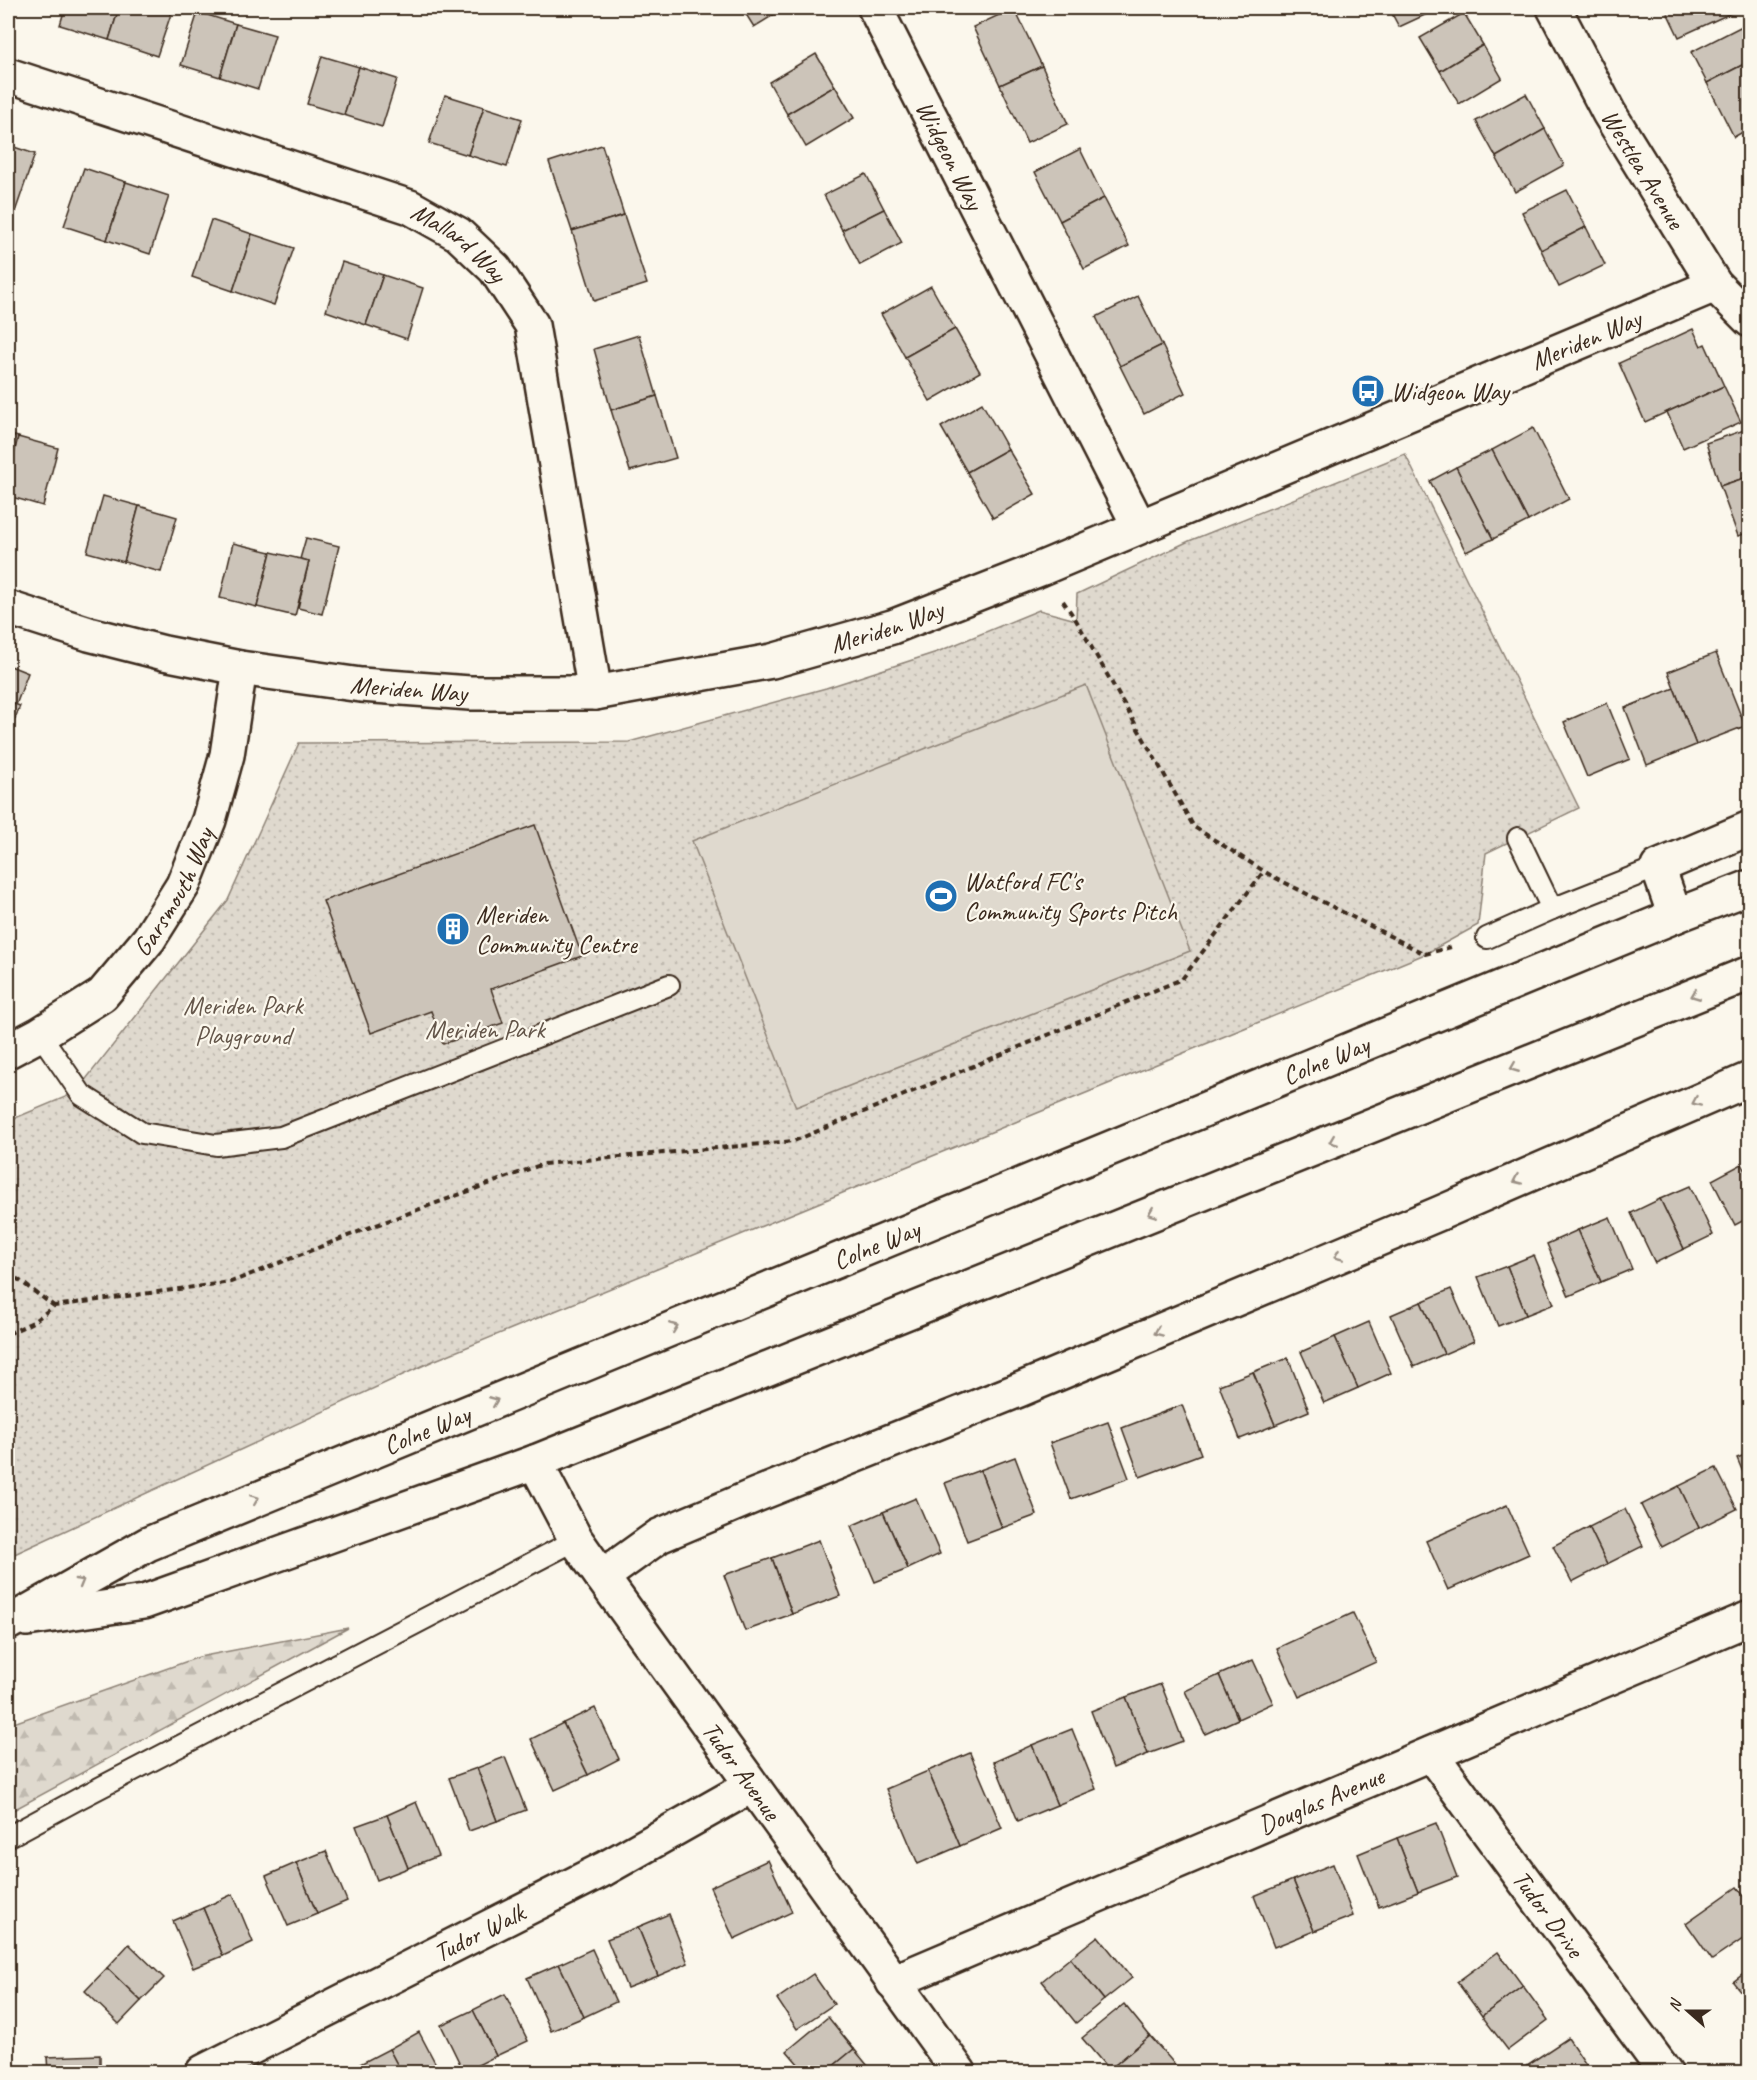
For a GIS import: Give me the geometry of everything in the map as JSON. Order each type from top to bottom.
[{"type":"main road","name":"Widgeon Way","points":[[874,8],[1139,526]]},
{"type":"main road","name":"Westlea Avenue","points":[[1554,8],[1608,113],[1715,285],[1749,320]]},
{"type":"main road","name":"Mallard Way","points":[[8,75],[410,207],[458,234],[495,269],[532,326],[595,693]]},
{"type":"main road","name":"Meriden Way","points":[[8,608],[89,634],[164,653],[240,668],[361,685],[470,693],[595,693],[772,661],[892,627],[1040,569],[1715,285]]},
{"type":"main road","name":"Garsmouth Way","points":[[8,1051],[102,995],[149,939],[183,885],[209,819],[227,755],[240,668]]},
{"type":"main road","points":[[1675,916],[1658,867],[1749,828]]},
{"type":"main road","name":"Colne Way","points":[[9,1623],[148,1544],[1749,886]]},
{"type":"main road","name":"Colne Way","points":[[9,1623],[144,1602],[536,1462],[1749,973]]},
{"type":"main road","points":[[602,1577],[659,1536],[1019,1390],[1438,1214],[1749,1079]]},
{"type":"main road","name":"Tudor Avenue","points":[[536,1462],[576,1540],[959,2073]]},
{"type":"main road","name":"Douglas Avenue","points":[[893,1982],[1749,1618]]},
{"type":"main road","name":"Tudor Drive","points":[[1431,1754],[1665,2073]]},
{"type":"main road","name":"Tudor Walk","points":[[203,2073],[604,1869],[751,1786]]},
{"type":"lane","points":[[1518,838],[1552,909]]},
{"type":"lane","points":[[1487,938],[1552,909],[1658,867]]},
{"type":"lane","points":[[40,1034],[82,1095],[142,1133],[216,1145],[281,1137],[669,985]]},
{"type":"lane","points":[[8,1837],[90,1792],[576,1540]]},
{"type":"path","points":[[1040,569],[1076,620],[1194,827],[1264,871],[1425,954],[1487,938]]},
{"type":"path","points":[[8,1334],[33,1322],[54,1306],[231,1282],[368,1228],[543,1164],[794,1141],[1182,979],[1264,871]]},
{"type":"path","points":[[8,1272],[54,1306]]},
{"type":"green space","name":"Meriden Park","points":[[1405,454],[1579,808],[1486,853],[1478,925],[1425,954],[433,1361],[8,1557],[8,1121],[75,1093],[228,900],[299,743],[629,742],[826,688],[937,652],[1039,610],[1076,620],[1077,594],[1189,541]]},
{"type":"green space","name":"Watford FC's Community Sports Pitch","points":[[1086,685],[1190,951],[796,1107],[692,841]]},
{"type":"green space","points":[[348,1628],[8,1813],[8,1725],[199,1657]]},
{"type":"building","points":[[65,8],[119,8],[109,40],[60,25]]},
{"type":"building","points":[[119,8],[173,8],[157,56],[109,40]]},
{"type":"building","points":[[742,8],[785,8],[754,27]]},
{"type":"building","points":[[1014,8],[1042,66],[1000,85],[973,27]]},
{"type":"building","points":[[1389,8],[1440,8],[1399,27]]},
{"type":"building","points":[[1665,8],[1742,8],[1679,37]]},
{"type":"building","points":[[198,12],[236,24],[220,77],[181,65]]},
{"type":"building","points":[[1464,13],[1483,45],[1440,71],[1420,38]]},
{"type":"building","points":[[1750,22],[1750,41],[1746,42],[1750,48],[1750,61],[1707,83],[1691,52]]},
{"type":"building","points":[[236,24],[275,35],[258,89],[220,77]]},
{"type":"building","points":[[1483,45],[1502,78],[1459,104],[1440,71]]},
{"type":"building","points":[[816,54],[835,86],[787,114],[769,82]]},
{"type":"building","points":[[322,56],[359,67],[344,115],[307,104]]},
{"type":"building","points":[[1750,61],[1750,128],[1734,137],[1707,83]]},
{"type":"building","points":[[1042,66],[1068,124],[1027,143],[1000,85]]},
{"type":"building","points":[[359,67],[397,79],[382,127],[344,115]]},
{"type":"building","points":[[835,86],[854,118],[806,147],[787,114]]},
{"type":"building","points":[[1526,94],[1545,129],[1496,157],[1476,121]]},
{"type":"building","points":[[445,95],[484,107],[468,155],[429,143]]},
{"type":"building","points":[[484,107],[522,119],[507,167],[468,155]]},
{"type":"building","points":[[1545,129],[1564,165],[1515,192],[1496,157]]},
{"type":"building","points":[[8,145],[35,154],[15,212],[8,209]]},
{"type":"building","points":[[602,145],[624,215],[572,231],[549,162]]},
{"type":"building","points":[[1080,149],[1104,198],[1060,221],[1035,172]]},
{"type":"building","points":[[84,168],[126,182],[107,240],[64,226]]},
{"type":"building","points":[[866,174],[884,209],[842,230],[824,195]]},
{"type":"building","points":[[126,182],[169,196],[150,254],[107,240]]},
{"type":"building","points":[[1567,190],[1586,227],[1541,250],[1522,212]]},
{"type":"building","points":[[1104,198],[1129,246],[1084,269],[1060,221]]},
{"type":"building","points":[[884,209],[902,243],[860,265],[842,230]]},
{"type":"building","points":[[624,215],[647,284],[594,301],[572,231]]},
{"type":"building","points":[[211,220],[252,234],[233,291],[192,277]]},
{"type":"building","points":[[1586,227],[1605,265],[1559,287],[1541,250]]},
{"type":"building","points":[[252,234],[294,248],[274,305],[233,291]]},
{"type":"building","points":[[342,262],[383,275],[366,325],[326,311]]},
{"type":"building","points":[[383,275],[423,288],[407,339],[366,325]]},
{"type":"building","points":[[931,286],[955,329],[905,357],[881,314]]},
{"type":"building","points":[[1138,296],[1162,345],[1120,366],[1096,317]]},
{"type":"building","points":[[955,329],[980,372],[930,401],[905,357]]},
{"type":"building","points":[[1693,329],[1701,346],[1705,344],[1724,386],[1645,422],[1619,363]]},
{"type":"building","points":[[639,335],[657,396],[611,410],[594,349]]},
{"type":"building","points":[[1162,345],[1185,393],[1144,414],[1120,366]]},
{"type":"building","points":[[1724,386],[1741,422],[1683,448],[1667,412]]},
{"type":"building","points":[[657,396],[676,458],[630,471],[611,410]]},
{"type":"building","points":[[982,403],[1008,449],[967,472],[941,427]]},
{"type":"building","points":[[1533,428],[1569,499],[1528,521],[1492,450]]},
{"type":"building","points":[[1750,428],[1750,476],[1720,486],[1706,443]]},
{"type":"building","points":[[8,434],[18,437],[8,479]]},
{"type":"building","points":[[18,437],[58,448],[43,506],[8,496],[8,479]]},
{"type":"building","points":[[1008,449],[1035,494],[993,518],[967,472]]},
{"type":"building","points":[[1492,450],[1528,521],[1493,539],[1456,467]]},
{"type":"building","points":[[1456,467],[1493,539],[1466,552],[1430,481]]},
{"type":"building","points":[[1750,476],[1750,532],[1738,536],[1720,486]]},
{"type":"building","points":[[103,496],[139,506],[124,562],[87,552]]},
{"type":"building","points":[[139,506],[177,517],[161,572],[124,562]]},
{"type":"building","points":[[306,538],[339,546],[322,614],[298,608],[309,561],[300,559]]},
{"type":"building","points":[[233,543],[271,552],[257,607],[220,598]]},
{"type":"building","points":[[271,552],[309,561],[295,616],[257,607]]},
{"type":"building","points":[[1716,653],[1745,726],[1696,745],[1668,672]]},
{"type":"building","points":[[8,665],[28,673],[16,705],[8,702]]},
{"type":"building","points":[[1674,688],[1696,745],[1647,765],[1625,708]]},
{"type":"building","points":[[8,702],[20,706],[8,736]]},
{"type":"building","points":[[1607,703],[1630,759],[1587,777],[1564,722]]},
{"type":"building","name":"Meriden Community Centre","points":[[535,825],[582,956],[491,989],[503,1023],[443,1044],[431,1011],[371,1033],[323,901]]},
{"type":"building","points":[[1742,1164],[1750,1178],[1750,1217],[1735,1225],[1712,1180]]},
{"type":"building","points":[[1690,1186],[1713,1235],[1684,1249],[1660,1199]]},
{"type":"building","points":[[1660,1199],[1684,1249],[1655,1263],[1631,1213]]},
{"type":"building","points":[[1610,1217],[1632,1269],[1601,1282],[1578,1230]]},
{"type":"building","points":[[1578,1230],[1601,1282],[1569,1296],[1547,1244]]},
{"type":"building","points":[[1534,1255],[1554,1304],[1526,1315],[1507,1266]]},
{"type":"building","points":[[1507,1266],[1526,1315],[1498,1326],[1478,1277]]},
{"type":"building","points":[[1451,1289],[1474,1341],[1444,1354],[1421,1302]]},
{"type":"building","points":[[1421,1302],[1444,1354],[1414,1367],[1391,1315]]},
{"type":"building","points":[[1369,1322],[1391,1373],[1358,1388],[1335,1337]]},
{"type":"building","points":[[1335,1337],[1358,1388],[1324,1403],[1301,1352]]},
{"type":"building","points":[[1288,1358],[1309,1411],[1275,1425],[1253,1372]]},
{"type":"building","points":[[1253,1372],[1275,1425],[1240,1439],[1219,1385]]},
{"type":"building","points":[[1182,1405],[1201,1454],[1140,1477],[1122,1428]]},
{"type":"building","points":[[1108,1422],[1129,1478],[1071,1499],[1050,1443]]},
{"type":"building","points":[[1750,1453],[1750,1489],[1737,1458]]},
{"type":"building","points":[[1015,1457],[1037,1515],[1002,1528],[980,1470]]},
{"type":"building","points":[[1716,1468],[1737,1509],[1699,1528],[1679,1486]]},
{"type":"building","points":[[980,1470],[1002,1528],[967,1541],[945,1483]]},
{"type":"building","points":[[1679,1486],[1699,1528],[1662,1547],[1641,1505]]},
{"type":"building","points":[[916,1498],[940,1554],[908,1569],[883,1512]]},
{"type":"building","points":[[1507,1505],[1529,1554],[1448,1590],[1426,1541]]},
{"type":"building","points":[[1625,1509],[1643,1546],[1607,1564],[1589,1527]]},
{"type":"building","points":[[883,1512],[908,1569],[875,1582],[851,1526]]},
{"type":"building","points":[[1589,1527],[1607,1564],[1572,1582],[1553,1546]]},
{"type":"building","points":[[819,1540],[840,1596],[792,1614],[772,1558]]},
{"type":"building","points":[[772,1558],[792,1614],[745,1631],[724,1575]]},
{"type":"building","points":[[1353,1613],[1376,1662],[1299,1697],[1277,1648]]},
{"type":"building","points":[[1253,1660],[1273,1703],[1238,1719],[1219,1675]]},
{"type":"building","points":[[1219,1675],[1238,1719],[1205,1734],[1185,1691]]},
{"type":"building","points":[[1161,1684],[1183,1741],[1148,1754],[1126,1697]]},
{"type":"building","points":[[1126,1697],[1148,1754],[1113,1768],[1091,1711]]},
{"type":"building","points":[[595,1708],[619,1759],[588,1775],[563,1723]]},
{"type":"building","points":[[563,1723],[588,1775],[555,1790],[531,1739]]},
{"type":"building","points":[[1072,1729],[1096,1789],[1057,1805],[1032,1745]]},
{"type":"building","points":[[1032,1745],[1057,1805],[1018,1821],[994,1762]]},
{"type":"building","points":[[970,1753],[1002,1828],[960,1846],[928,1771]]},
{"type":"building","points":[[505,1757],[526,1810],[497,1821],[477,1768]]},
{"type":"building","points":[[477,1768],[497,1821],[469,1831],[449,1778]]},
{"type":"building","points":[[928,1771],[960,1846],[918,1864],[886,1789]]},
{"type":"building","points":[[416,1802],[438,1856],[408,1868],[387,1815]]},
{"type":"building","points":[[387,1815],[408,1868],[377,1880],[356,1826]]},
{"type":"building","points":[[1436,1823],[1457,1877],[1418,1892],[1397,1838]]},
{"type":"building","points":[[1397,1838],[1418,1892],[1379,1907],[1358,1854]]},
{"type":"building","points":[[326,1851],[347,1901],[317,1914],[296,1863]]},
{"type":"building","points":[[768,1860],[792,1912],[734,1939],[710,1887]]},
{"type":"building","points":[[296,1863],[317,1914],[288,1926],[266,1876]]},
{"type":"building","points":[[1333,1864],[1353,1916],[1314,1931],[1293,1880]]},
{"type":"building","points":[[1293,1880],[1314,1931],[1274,1947],[1254,1896]]},
{"type":"building","points":[[1737,1887],[1750,1904],[1750,1934],[1712,1960],[1686,1923]]},
{"type":"building","points":[[233,1894],[253,1942],[223,1956],[203,1908]]},
{"type":"building","points":[[203,1908],[223,1956],[193,1968],[173,1921]]},
{"type":"building","points":[[669,1914],[688,1963],[658,1976],[638,1927]]},
{"type":"building","points":[[638,1927],[658,1976],[627,1988],[607,1939]]},
{"type":"building","points":[[1098,1936],[1132,1978],[1104,2000],[1070,1958]]},
{"type":"building","points":[[129,1944],[164,1978],[141,2001],[107,1968]]},
{"type":"building","points":[[592,1949],[616,2002],[584,2017],[559,1964]]},
{"type":"building","points":[[1498,1952],[1523,1986],[1482,2016],[1457,1982]]},
{"type":"building","points":[[1070,1958],[1104,2000],[1076,2023],[1042,1981]]},
{"type":"building","points":[[559,1964],[584,2017],[551,2031],[527,1978]]},
{"type":"building","points":[[107,1968],[141,2001],[119,2024],[85,1991]]},
{"type":"building","points":[[1750,1969],[1750,2003],[1733,1982]]},
{"type":"building","points":[[813,1974],[834,2004],[797,2029],[777,1999]]},
{"type":"building","points":[[1523,1986],[1548,2020],[1508,2050],[1482,2016]]},
{"type":"building","points":[[505,1994],[528,2041],[496,2056],[473,2010]]},
{"type":"building","points":[[1124,2004],[1150,2036],[1109,2070],[1082,2038]]},
{"type":"building","points":[[473,2010],[496,2056],[464,2072],[441,2025]]},
{"type":"building","points":[[828,2017],[854,2049],[826,2072],[805,2072],[787,2051]]},
{"type":"building","points":[[419,2032],[440,2072],[401,2072],[389,2049]]},
{"type":"building","points":[[1150,2036],[1178,2068],[1172,2072],[1111,2072],[1109,2070]]},
{"type":"building","points":[[1568,2038],[1591,2072],[1528,2072],[1524,2067]]},
{"type":"building","points":[[389,2049],[401,2072],[362,2072],[358,2065]]},
{"type":"building","points":[[854,2049],[873,2072],[826,2072]]},
{"type":"building","points":[[100,2055],[100,2072],[48,2072],[47,2057]]},
{"type":"place","name":"Widgeon Way","points":[[1368,391]]},
{"type":"place","name":"Watford FC's Community Sports Pitch","points":[[941,896]]},
{"type":"place","name":"Meriden Community Centre","points":[[453,929]]},
{"type":"park label","name":"Meriden Park Playground","points":[[243,1020]]}]
